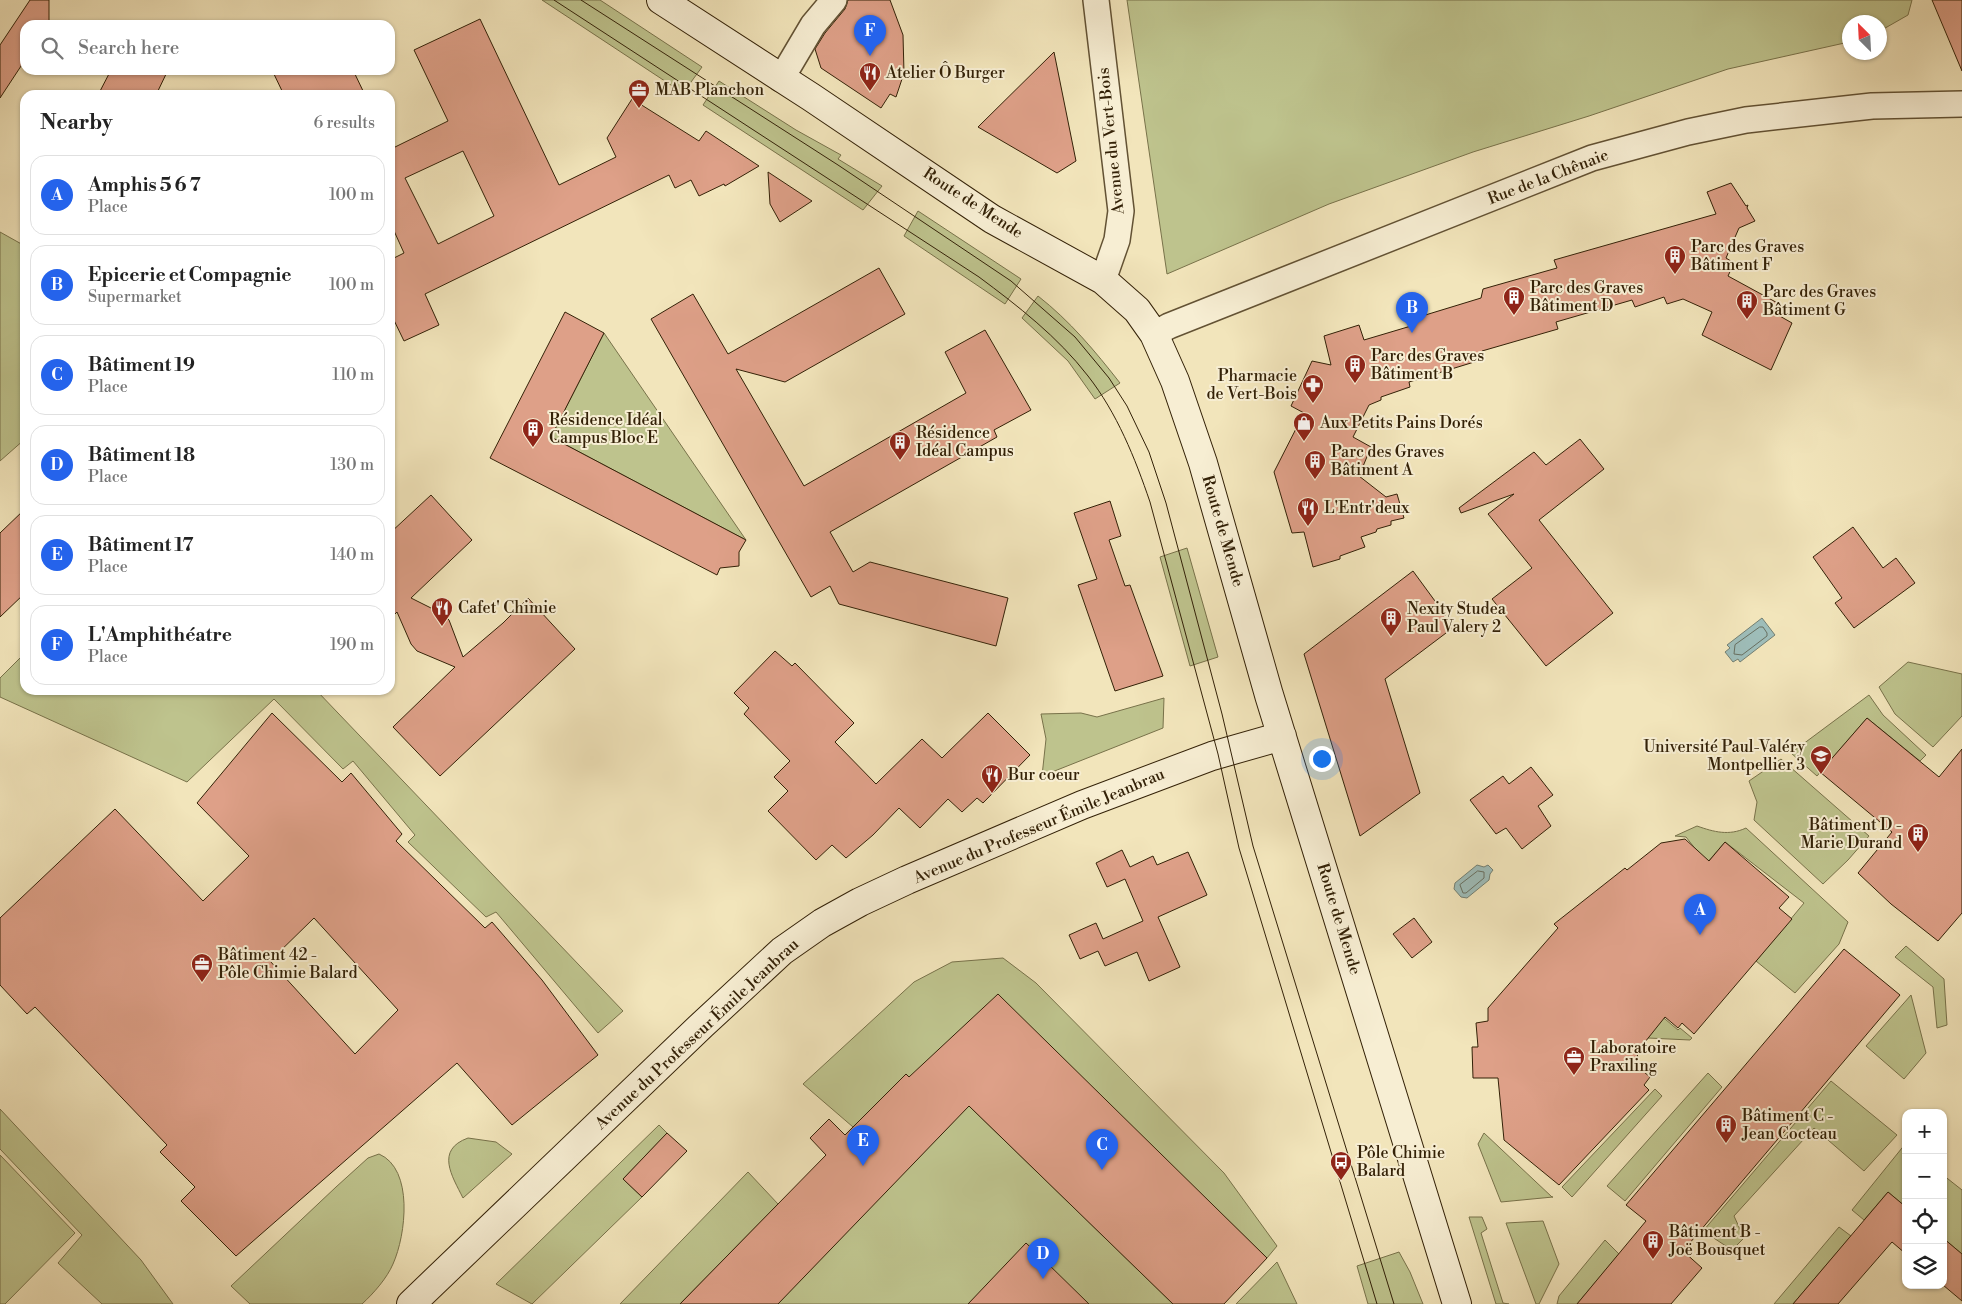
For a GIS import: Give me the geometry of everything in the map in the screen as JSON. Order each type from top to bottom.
[{"type":"main road","name":"Route de Mende","points":[[660,0],[781,78],[992,219],[1103,280],[1137,310],[1154,334],[1175,382],[1203,463],[1282,736],[1456,1304]]},
{"type":"main road","name":"Avenue du Professeur Émile Jeanbrau","points":[[411,1304],[709,1018],[782,952],[822,923],[860,902],[907,880],[1082,805],[1190,764],[1282,736]]},
{"type":"street","points":[[781,78],[813,25],[834,0]]},
{"type":"street","name":"Avenue du Vert-Bois","points":[[1096,0],[1120,212],[1117,240],[1103,280]]},
{"type":"street","name":"Rue de la Chênaie","points":[[1154,334],[1169,326],[1592,158],[1688,132],[1746,120],[1872,106],[1962,104]]},
{"type":"green space","points":[[542,0],[600,0],[702,67],[683,93]]},
{"type":"green space","points":[[1127,0],[1912,0],[1908,15],[1887,27],[1887,15],[1842,15],[1842,44],[1728,69],[1589,116],[1473,152],[1329,204],[1167,274]]},
{"type":"green space","points":[[719,81],[796,130],[841,155],[838,159],[882,186],[863,210],[703,105]]},
{"type":"green space","points":[[918,211],[1021,279],[1005,304],[904,236]]},
{"type":"green space","points":[[0,232],[20,243],[20,443],[0,461]]},
{"type":"green space","points":[[1038,296],[1082,337],[1120,383],[1095,399],[1068,361],[1022,318]]},
{"type":"green space","points":[[604,333],[746,540],[551,437]]},
{"type":"green space","points":[[1187,548],[1218,657],[1190,666],[1160,557]]},
{"type":"green space","points":[[20,658],[20,695],[321,695],[623,1011],[598,1033],[496,912],[486,917],[408,842],[415,835],[353,761],[343,769],[274,699],[187,782],[0,697],[0,678]]},
{"type":"green space","points":[[1908,662],[1962,674],[1962,716],[1933,747],[1895,714],[1879,687]]},
{"type":"green space","points":[[1869,695],[1883,715],[1926,755],[1920,761],[1867,718],[1817,776],[1791,753]]},
{"type":"green space","points":[[1164,698],[1163,728],[1042,776],[1046,739],[1041,714],[1081,713],[1097,717]]},
{"type":"green space","points":[[1781,759],[1869,836],[1823,884],[1754,820],[1757,802],[1749,781]]},
{"type":"green space","points":[[1697,826],[1722,832],[1734,832],[1746,828],[1848,922],[1839,944],[1795,993],[1756,961],[1804,903],[1725,842],[1654,924],[1697,851],[1686,837],[1675,836]]},
{"type":"green space","points":[[1906,946],[1944,979],[1947,1025],[1937,1028],[1933,987],[1895,957]]},
{"type":"green space","points":[[1003,958],[1036,983],[1224,1173],[1277,1246],[1267,1258],[1012,1009],[969,1106],[1173,1304],[777,1304],[954,1121],[906,1074],[853,1127],[803,1084],[914,982],[952,962]]},
{"type":"green space","points":[[1612,974],[1678,1030],[1680,1028],[1692,1038],[1690,1040],[1648,1038]]},
{"type":"green space","points":[[1911,995],[1926,1053],[1904,1079],[1866,1046]]},
{"type":"green space","points":[[1708,1073],[1722,1087],[1625,1201],[1607,1186]]},
{"type":"green space","points":[[1831,1081],[1897,1135],[1864,1171],[1814,1128],[1734,1216],[1744,1238],[1732,1250],[1703,1231]]},
{"type":"green space","points":[[1655,1089],[1662,1096],[1572,1197],[1562,1187]]},
{"type":"green space","points":[[0,1109],[141,1260],[173,1304],[102,1304],[58,1263],[82,1235],[0,1149]]},
{"type":"green space","points":[[659,1125],[667,1133],[623,1179],[642,1197],[532,1304],[496,1284]]},
{"type":"green space","points":[[1484,1133],[1553,1197],[1501,1202],[1478,1144]]},
{"type":"green space","points":[[468,1138],[496,1142],[512,1154],[463,1198],[451,1173],[449,1156],[452,1149],[458,1143]]},
{"type":"green space","points":[[1902,1148],[1902,1204],[1888,1192],[1864,1220],[1852,1210]]},
{"type":"green space","points":[[379,1154],[390,1162],[398,1173],[402,1188],[404,1220],[398,1252],[393,1264],[380,1285],[362,1304],[250,1304],[231,1286],[368,1158]]},
{"type":"green space","points":[[0,1155],[75,1233],[5,1304],[0,1304]]},
{"type":"green space","points":[[748,1172],[778,1204],[680,1304],[620,1304]]},
{"type":"green space","points":[[1947,1178],[1962,1190],[1962,1254],[1947,1241]]},
{"type":"green space","points":[[1469,1217],[1482,1217],[1487,1229],[1481,1233],[1503,1303],[1509,1304],[1496,1304]]},
{"type":"green space","points":[[1543,1221],[1559,1264],[1539,1304],[1536,1304],[1506,1223]]},
{"type":"green space","points":[[1839,1227],[1851,1236],[1793,1304],[1774,1304]]},
{"type":"green space","points":[[1605,1240],[1619,1254],[1577,1304],[1557,1304],[1559,1296]]},
{"type":"green space","points":[[1399,1252],[1410,1272],[1423,1304],[1368,1304],[1357,1266]]},
{"type":"green space","points":[[1277,1262],[1297,1304],[1236,1304]]},
{"type":"water","points":[[1762,618],[1775,635],[1740,662],[1738,659],[1733,662],[1725,652],[1730,648],[1727,645]]},
{"type":"water","points":[[1477,865],[1484,867],[1488,865],[1493,870],[1489,880],[1467,898],[1461,897],[1454,889],[1455,883]]},
{"type":"building","points":[[30,0],[49,0],[49,20],[20,20],[20,68],[0,98],[0,45]]},
{"type":"building","points":[[848,0],[890,0],[903,35],[904,73],[896,97],[890,94],[881,108],[821,68],[815,49],[825,33],[845,9]]},
{"type":"building","points":[[1932,0],[1962,0],[1962,71]]},
{"type":"building","points":[[480,19],[559,185],[616,157],[607,138],[632,99],[699,141],[706,131],[759,166],[725,186],[724,184],[699,196],[691,180],[675,188],[669,175],[425,294],[439,325],[404,341],[395,322],[395,258],[404,253],[395,233],[395,147],[448,121],[414,50]],"holes":[[[463,151],[494,216],[438,244],[405,178]]]},
{"type":"building","points":[[1054,52],[1076,161],[1057,173],[978,127]]},
{"type":"building","points":[[108,75],[166,75],[158,90],[101,90]]},
{"type":"building","points":[[274,75],[355,75],[363,90],[282,90]]},
{"type":"building","points":[[768,172],[812,201],[780,222],[770,204]]},
{"type":"building","points":[[1731,183],[1746,206],[1748,205],[1747,208],[1755,221],[1739,228],[1726,258],[1734,263],[1728,276],[1783,306],[1778,315],[1792,323],[1771,370],[1702,335],[1712,312],[1683,299],[1667,304],[1664,297],[1635,307],[1632,300],[1556,322],[1558,329],[1482,351],[1484,359],[1409,382],[1410,387],[1381,397],[1381,400],[1369,405],[1353,437],[1371,447],[1359,476],[1386,497],[1397,494],[1404,518],[1391,521],[1391,525],[1361,537],[1365,547],[1340,556],[1340,559],[1313,567],[1304,532],[1292,533],[1274,472],[1304,413],[1291,406],[1312,361],[1331,365],[1324,336],[1359,325],[1364,340],[1411,326],[1409,320],[1481,298],[1483,289],[1557,268],[1554,260],[1716,214],[1707,192]]},
{"type":"building","name":"Résidence Idéal Campus","points":[[879,268],[905,314],[785,382],[736,369],[804,486],[966,393],[945,352],[985,330],[1031,410],[994,430],[997,437],[830,532],[853,572],[870,562],[1008,598],[996,646],[839,604],[830,586],[811,597],[651,319],[693,294],[728,354]]},
{"type":"building","name":"Résidence Idéal Campus Bloc E","points":[[565,312],[604,333],[551,437],[746,540],[739,552],[739,566],[720,568],[717,575],[490,458]]},
{"type":"building","points":[[1580,439],[1604,469],[1539,520],[1613,613],[1546,666],[1492,599],[1532,568],[1488,514],[1514,494],[1461,513],[1459,508],[1534,452],[1546,465]]},
{"type":"building","points":[[431,495],[472,540],[411,598],[443,614],[449,620],[463,657],[503,623],[528,598],[575,649],[440,776],[393,727],[455,667],[417,651],[411,644],[397,612],[395,614],[395,528]]},
{"type":"building","points":[[1110,501],[1121,536],[1109,540],[1125,586],[1130,585],[1163,676],[1115,691],[1078,585],[1097,579],[1074,513]]},
{"type":"building","points":[[20,514],[20,598],[0,617],[0,533]]},
{"type":"building","points":[[1853,527],[1883,568],[1896,558],[1915,583],[1854,628],[1835,603],[1842,598],[1813,557]]},
{"type":"building","points":[[1413,571],[1454,627],[1385,679],[1420,793],[1360,836],[1304,654]]},
{"type":"building","points":[[775,651],[792,666],[795,663],[854,723],[835,742],[876,784],[922,739],[942,758],[988,713],[1030,755],[983,803],[977,798],[962,812],[948,799],[920,828],[899,808],[873,835],[846,858],[832,845],[816,860],[768,811],[788,791],[774,777],[790,761],[744,714],[749,708],[734,693]]},
{"type":"building","name":"Bâtiment 42 - Pôle Chimie Balard","points":[[272,713],[342,782],[351,773],[402,834],[396,841],[485,928],[492,922],[542,980],[598,1055],[512,1125],[457,1063],[236,1256],[181,1201],[195,1187],[160,1152],[167,1145],[35,1007],[27,1014],[0,985],[0,918],[115,809],[203,901],[249,856],[197,803]],"holes":[[[314,918],[398,1010],[355,1054],[270,961]]]},
{"type":"building","points":[[1867,718],[1939,777],[1962,749],[1962,913],[1938,941],[1891,904],[1858,873],[1892,832],[1820,772]]},
{"type":"building","points":[[1531,767],[1553,795],[1538,806],[1551,826],[1522,849],[1506,828],[1496,834],[1470,800],[1503,776],[1509,784]]},
{"type":"building","points":[[1685,839],[1709,861],[1725,842],[1789,897],[1779,908],[1792,919],[1694,1034],[1682,1023],[1678,1028],[1665,1017],[1637,1052],[1639,1068],[1650,1077],[1644,1085],[1649,1090],[1559,1185],[1504,1140],[1498,1078],[1473,1078],[1472,1047],[1478,1047],[1476,1023],[1488,1021],[1488,1008],[1558,928],[1554,924],[1625,868],[1627,870],[1661,843]]},
{"type":"building","points":[[1122,850],[1130,867],[1153,856],[1157,865],[1188,852],[1207,895],[1158,917],[1180,967],[1149,981],[1137,952],[1105,966],[1098,951],[1080,959],[1069,935],[1096,923],[1103,939],[1143,921],[1125,879],[1107,887],[1096,863]]},
{"type":"building","points":[[1414,918],[1432,942],[1412,958],[1393,934]]},
{"type":"building","name":"Bâtiment C - Jean Cocteau","points":[[1844,949],[1900,995],[1683,1251],[1702,1268],[1671,1304],[1577,1304],[1646,1221],[1626,1205]]},
{"type":"building","points":[[998,994],[1267,1258],[1224,1304],[1173,1304],[969,1106],[778,1304],[680,1304],[826,1155],[810,1138],[829,1119],[845,1135],[906,1074],[909,1077]]},
{"type":"building","points":[[667,1133],[687,1151],[642,1197],[623,1179]]},
{"type":"building","points":[[1888,1192],[1902,1204],[1902,1251],[1892,1242],[1838,1304],[1793,1304]]},
{"type":"building","points":[[1947,1241],[1962,1254],[1962,1301],[1947,1288]]},
{"type":"building","points":[[1026,1243],[1042,1258],[1089,1304],[968,1304]]},
{"type":"tram line","points":[[554,0],[979,277],[1051,335],[1088,376],[1108,405],[1138,469],[1150,502],[1218,754],[1239,848],[1377,1304]]},
{"type":"tram line","points":[[581,0],[838,165],[1011,281],[1075,337],[1109,378],[1127,406],[1149,452],[1166,503],[1222,714],[1253,846],[1394,1304]]},
{"type":"place","name":"L'Amphithéatre","points":[[870,56]]},
{"type":"place","name":"Atelier Ô Burger","points":[[870,92]]},
{"type":"place","name":"MAB Planchon","points":[[639,109]]},
{"type":"place","name":"Parc des Graves Bâtiment F","points":[[1675,275]]},
{"type":"place","name":"Parc des Graves Bâtiment D","points":[[1514,316]]},
{"type":"place","name":"Parc des Graves Bâtiment G","points":[[1747,320]]},
{"type":"place","name":"Epicerie et Compagnie","points":[[1412,333]]},
{"type":"place","name":"Parc des Graves Bâtiment B","points":[[1355,384]]},
{"type":"place","name":"Pharmacie de Vert-Bois","points":[[1313,404]]},
{"type":"place","name":"Aux Petits Pains Dorés","points":[[1304,442]]},
{"type":"place","name":"Résidence Idéal Campus Bloc E","points":[[533,448]]},
{"type":"place","name":"Résidence Idéal Campus","points":[[900,461]]},
{"type":"place","name":"Parc des Graves Bâtiment A","points":[[1315,480]]},
{"type":"place","name":"L'Entr'deux","points":[[1308,527]]},
{"type":"place","name":"Cafet' Chimie","points":[[442,627]]},
{"type":"place","name":"Nexity Studea Paul Valery 2","points":[[1391,637]]},
{"type":"place","name":"Université Paul-Valéry Montpellier 3","points":[[1821,775]]},
{"type":"place","name":"Bur coeur","points":[[992,794]]},
{"type":"place","name":"Bâtiment D - Marie Durand","points":[[1918,853]]},
{"type":"place","name":"Amphis 5 6 7","points":[[1700,935]]},
{"type":"place","name":"Bâtiment 42 - Pôle Chimie Balard","points":[[202,983]]},
{"type":"place","name":"Laboratoire Praxiling","points":[[1574,1076]]},
{"type":"place","name":"Bâtiment C - Jean Cocteau","points":[[1726,1144]]},
{"type":"place","name":"Bâtiment 17","points":[[863,1166]]},
{"type":"place","name":"Bâtiment 19","points":[[1102,1170]]},
{"type":"place","name":"Pôle Chimie Balard","points":[[1341,1181]]},
{"type":"place","name":"Bâtiment B - Joë Bousquet","points":[[1653,1260]]},
{"type":"place","name":"Bâtiment 18","points":[[1043,1279]]}]
